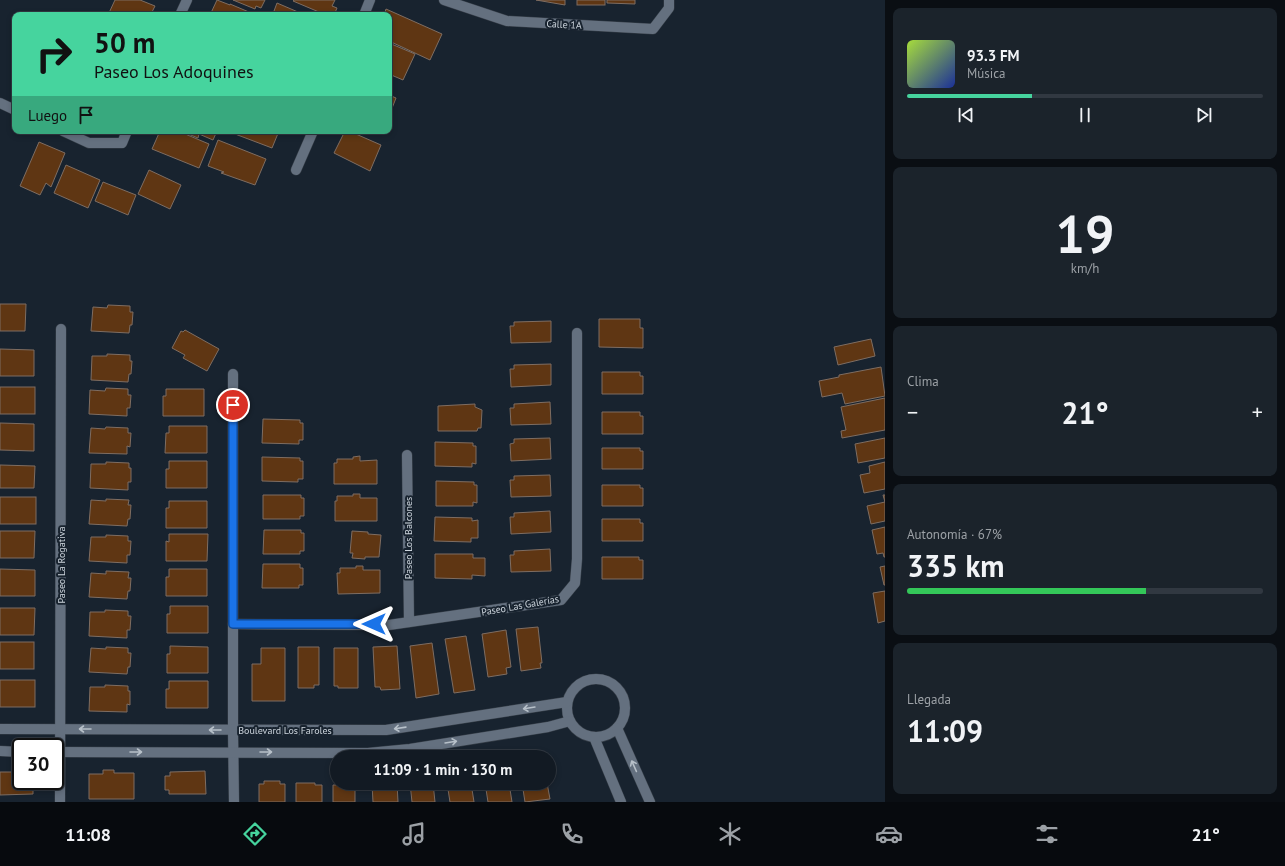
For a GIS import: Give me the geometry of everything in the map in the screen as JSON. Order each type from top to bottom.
[{"type":"street","points":[[181,12],[187,0]]},
{"type":"street","points":[[365,12],[370,0]]},
{"type":"street","name":"Calle 1A","points":[[444,0],[507,22],[653,29],[669,8],[669,0]]},
{"type":"street","points":[[0,103],[12,109]]},
{"type":"street","points":[[70,134],[89,143],[122,143],[126,134]]},
{"type":"street","points":[[296,170],[312,134]]},
{"type":"street","name":"Paseo La Rogativa","points":[[59,738],[61,729],[61,329]]},
{"type":"street","name":"Paseo Las Galerías","points":[[233,624],[389,624],[561,600],[575,583],[577,559],[577,333]]},
{"type":"street","points":[[234,374],[234,802]]},
{"type":"street","name":"Paseo Los Balcones","points":[[407,455],[409,622]]},
{"type":"street","points":[[586,680],[606,680],[621,692],[625,701],[623,720],[617,728],[610,733],[594,737],[584,735],[576,729],[570,721],[567,712],[567,702],[577,685],[586,680]]},
{"type":"street","name":"Boulevard Los Faroles","points":[[0,729],[386,730],[567,702]]},
{"type":"street","points":[[64,752],[368,752],[403,749],[548,727],[570,721]]},
{"type":"street","points":[[617,728],[650,802]]},
{"type":"street","points":[[594,737],[621,802]]},
{"type":"street","points":[[0,751],[12,752]]},
{"type":"street","name":"Paseo La Rogativa","points":[[59,790],[60,802]]},
{"type":"building","points":[[115,0],[140,0],[155,6],[152,12],[109,12]]},
{"type":"building","points":[[217,0],[249,12],[211,12]]},
{"type":"building","points":[[233,0],[265,0],[261,8],[256,6],[255,9]]},
{"type":"building","points":[[335,0],[332,6],[337,8],[335,12],[319,12],[293,1]]},
{"type":"building","points":[[536,0],[565,0],[565,5]]},
{"type":"building","points":[[577,0],[605,0],[605,5],[577,5]]},
{"type":"building","points":[[607,0],[635,0],[635,4],[607,3]]},
{"type":"building","points":[[277,3],[298,12],[276,12],[274,11]]},
{"type":"building","points":[[386,9],[442,34],[430,60],[392,42],[392,12],[385,12]]},
{"type":"building","points":[[392,44],[415,54],[403,80],[392,75]]},
{"type":"building","points":[[392,96],[396,98],[392,108]]},
{"type":"building","points":[[159,134],[185,134],[209,144],[199,168],[152,149]]},
{"type":"building","points":[[188,134],[199,134],[198,138]]},
{"type":"building","points":[[199,134],[216,134],[213,140]]},
{"type":"building","points":[[235,134],[278,134],[272,148]]},
{"type":"building","points":[[344,134],[356,134],[381,145],[370,171],[334,153]]},
{"type":"building","points":[[218,140],[266,159],[255,185],[221,173],[224,172],[208,166]]},
{"type":"building","points":[[39,142],[65,153],[51,187],[46,183],[40,195],[20,186]]},
{"type":"building","points":[[66,165],[100,180],[88,208],[54,193]]},
{"type":"building","points":[[149,170],[181,185],[170,209],[138,194]]},
{"type":"building","points":[[103,182],[136,195],[128,215],[95,201]]},
{"type":"building","points":[[0,304],[26,304],[25,331],[0,331]]},
{"type":"building","points":[[108,305],[130,306],[130,312],[133,312],[132,325],[130,325],[129,333],[91,331],[93,307],[107,308]]},
{"type":"building","points":[[599,319],[640,319],[640,328],[643,328],[643,348],[599,347]]},
{"type":"building","points":[[551,321],[551,342],[511,343],[510,326],[514,326],[514,322]]},
{"type":"building","points":[[185,330],[219,349],[207,371],[183,358],[185,355],[172,348],[181,331],[183,332]]},
{"type":"building","points":[[871,339],[875,356],[838,365],[834,347]]},
{"type":"building","points":[[0,349],[34,350],[34,376],[0,376]]},
{"type":"building","points":[[107,354],[130,355],[130,361],[132,361],[131,374],[129,374],[128,382],[91,380],[92,356],[107,356]]},
{"type":"building","points":[[551,364],[551,385],[511,387],[510,369],[514,369],[514,365]]},
{"type":"building","points":[[881,367],[885,396],[845,404],[842,393],[822,397],[819,381],[839,377],[839,375]]},
{"type":"building","points":[[602,372],[640,372],[640,376],[643,376],[643,394],[602,394]]},
{"type":"building","points":[[0,387],[35,387],[35,414],[0,414]]},
{"type":"building","points":[[106,388],[128,389],[128,395],[131,395],[130,408],[127,408],[127,416],[89,414],[90,390],[105,391]]},
{"type":"building","points":[[166,389],[204,389],[204,416],[163,416],[163,396],[166,396]]},
{"type":"building","points":[[885,398],[885,430],[842,438],[841,431],[846,430],[841,407]]},
{"type":"building","points":[[550,402],[551,424],[511,425],[510,408],[514,408],[514,404]]},
{"type":"building","points":[[475,404],[475,407],[482,410],[481,428],[478,428],[477,431],[438,431],[438,406]]},
{"type":"building","points":[[602,412],[640,412],[640,416],[643,416],[643,434],[602,434]]},
{"type":"building","points":[[263,419],[300,420],[300,423],[303,423],[303,440],[299,440],[299,444],[262,443]]},
{"type":"building","points":[[0,423],[34,424],[34,451],[0,450]]},
{"type":"building","points":[[169,426],[207,426],[207,453],[165,453],[166,433],[169,433]]},
{"type":"building","points":[[106,427],[128,428],[128,433],[131,433],[130,447],[127,446],[127,454],[89,453],[91,428],[105,429]]},
{"type":"building","points":[[550,438],[551,459],[511,461],[510,444],[514,443],[514,439]]},
{"type":"building","points":[[885,438],[885,458],[858,463],[855,444]]},
{"type":"building","points":[[435,442],[473,443],[473,446],[476,446],[476,464],[472,463],[472,467],[435,466]]},
{"type":"building","points":[[602,448],[640,448],[640,451],[643,451],[643,469],[602,469]]},
{"type":"building","points":[[360,456],[360,461],[377,460],[377,484],[334,484],[334,463],[337,463],[337,459],[353,459],[353,457]]},
{"type":"building","points":[[262,457],[300,458],[300,461],[303,461],[303,479],[298,479],[298,482],[262,481]]},
{"type":"building","points":[[169,461],[207,461],[207,488],[166,488],[166,469],[169,469]]},
{"type":"building","points":[[106,462],[129,463],[129,468],[131,468],[131,482],[128,482],[128,490],[90,488],[91,464],[106,464]]},
{"type":"building","points":[[885,462],[885,489],[864,493],[860,475],[870,473],[869,466]]},
{"type":"building","points":[[0,465],[35,466],[34,488],[0,488]]},
{"type":"building","points":[[550,475],[551,496],[511,497],[510,480],[514,480],[514,476]]},
{"type":"building","points":[[436,481],[474,482],[474,485],[477,485],[477,503],[473,502],[473,506],[436,506]]},
{"type":"building","points":[[602,485],[640,485],[640,488],[643,488],[643,506],[602,506]]},
{"type":"building","points":[[353,494],[360,494],[360,498],[377,498],[377,521],[335,521],[335,501],[337,501],[337,496],[353,496]]},
{"type":"building","points":[[263,495],[301,495],[301,498],[304,498],[304,516],[300,516],[300,519],[263,519]]},
{"type":"building","points":[[0,497],[36,497],[36,524],[0,524]]},
{"type":"building","points":[[106,499],[129,500],[128,505],[131,505],[130,519],[128,519],[127,526],[89,524],[91,500],[106,501]]},
{"type":"building","points":[[169,501],[207,501],[207,528],[166,528],[166,508],[169,508]]},
{"type":"building","points":[[885,502],[885,521],[871,524],[867,506]]},
{"type":"building","points":[[550,511],[551,532],[511,534],[510,517],[514,517],[514,513]]},
{"type":"building","points":[[435,517],[472,518],[472,521],[478,520],[478,538],[471,538],[471,542],[434,541]]},
{"type":"building","points":[[602,519],[640,519],[640,523],[643,523],[643,541],[602,541]]},
{"type":"building","points":[[885,527],[884,557],[883,553],[877,554],[872,530]]},
{"type":"building","points":[[264,530],[301,530],[301,533],[304,533],[304,551],[300,551],[300,554],[263,554]]},
{"type":"building","points":[[0,531],[35,531],[34,558],[0,558]]},
{"type":"building","points":[[352,531],[381,535],[379,557],[365,557],[365,559],[352,558],[353,553],[350,553]]},
{"type":"building","points":[[169,534],[208,534],[207,561],[166,561],[166,541],[169,542]]},
{"type":"building","points":[[106,535],[128,536],[128,541],[131,541],[130,555],[127,555],[127,563],[89,561],[91,537],[106,537]]},
{"type":"building","points":[[550,549],[551,571],[511,572],[510,555],[514,555],[514,551]]},
{"type":"building","points":[[435,554],[473,554],[473,558],[485,558],[485,576],[472,575],[472,579],[435,578]]},
{"type":"building","points":[[602,557],[639,557],[639,560],[643,560],[643,579],[602,579]]},
{"type":"building","points":[[263,564],[300,564],[300,568],[303,568],[303,585],[299,585],[299,588],[262,588]]},
{"type":"building","points":[[356,566],[363,566],[363,570],[380,570],[380,593],[338,594],[337,573],[340,573],[340,568],[356,568]]},
{"type":"building","points":[[885,566],[885,585],[884,585],[880,567]]},
{"type":"building","points":[[0,569],[35,570],[35,596],[0,596]]},
{"type":"building","points":[[169,569],[207,569],[207,596],[166,596],[166,577],[169,577]]},
{"type":"building","points":[[106,571],[129,572],[128,578],[131,578],[130,591],[128,591],[127,599],[89,597],[91,573],[106,574]]},
{"type":"building","points":[[885,591],[885,621],[878,623],[873,593]]},
{"type":"building","points":[[170,606],[208,606],[208,633],[167,633],[167,614],[170,614]]},
{"type":"building","points":[[0,608],[35,608],[34,635],[0,635]]},
{"type":"building","points":[[105,610],[128,611],[128,616],[131,616],[130,630],[127,630],[127,638],[89,636],[90,612],[105,612]]},
{"type":"building","points":[[538,627],[542,663],[540,663],[541,668],[521,671],[516,629]]},
{"type":"building","points":[[506,630],[511,667],[506,668],[507,674],[488,677],[482,634]]},
{"type":"building","points":[[466,636],[475,690],[454,693],[445,639]]},
{"type":"building","points":[[0,642],[34,642],[34,669],[0,669]]},
{"type":"building","points":[[432,643],[439,694],[416,698],[410,646]]},
{"type":"building","points":[[170,646],[208,647],[208,673],[167,673],[167,654],[170,654]]},
{"type":"building","points":[[397,646],[400,689],[381,690],[380,687],[375,687],[373,647]]},
{"type":"building","points":[[106,647],[128,648],[128,653],[131,653],[130,667],[128,667],[127,674],[89,672],[91,648],[106,649]]},
{"type":"building","points":[[298,647],[319,647],[319,685],[314,685],[314,688],[298,688]]},
{"type":"building","points":[[261,648],[285,648],[285,701],[252,701],[252,664],[261,664]]},
{"type":"building","points":[[334,648],[358,648],[358,688],[338,688],[338,686],[334,686]]},
{"type":"building","points":[[0,680],[35,680],[35,707],[0,707]]},
{"type":"building","points":[[169,681],[208,681],[208,708],[166,708],[166,689],[169,689]]},
{"type":"building","points":[[105,685],[128,686],[128,691],[130,691],[130,705],[127,704],[127,712],[89,711],[90,687],[105,687]]},
{"type":"building","points":[[103,770],[114,770],[114,773],[134,773],[134,799],[89,799],[89,774],[103,774]]},
{"type":"building","points":[[205,771],[206,794],[169,794],[169,790],[165,790],[165,776],[170,776],[170,772]]},
{"type":"building","points":[[0,772],[12,772],[12,790],[33,790],[33,794],[0,795]]},
{"type":"building","points":[[264,781],[280,781],[280,784],[285,784],[285,802],[259,802],[259,784],[264,784]]},
{"type":"building","points":[[296,783],[315,783],[315,785],[322,785],[322,802],[296,802]]},
{"type":"building","points":[[333,790],[355,790],[355,802],[333,802]]},
{"type":"building","points":[[372,790],[397,790],[398,802],[373,802]]},
{"type":"building","points":[[411,790],[434,790],[435,802],[412,802]]},
{"type":"building","points":[[448,790],[472,790],[474,802],[450,802]]},
{"type":"building","points":[[486,790],[510,790],[512,802],[488,802]]},
{"type":"building","points":[[523,790],[548,790],[550,799],[525,802]]},
{"type":"route","points":[[233,405],[233,624],[374,624]]}]
